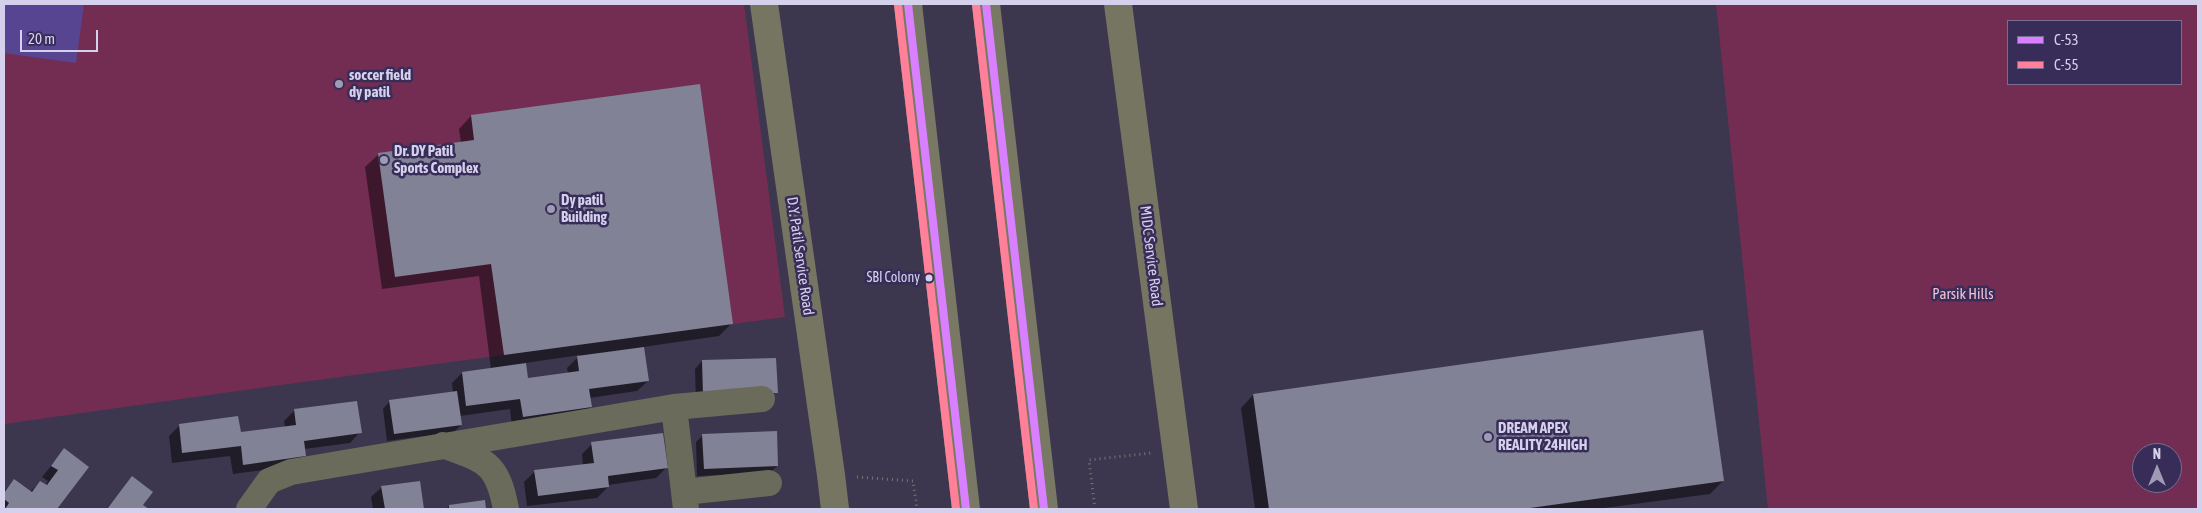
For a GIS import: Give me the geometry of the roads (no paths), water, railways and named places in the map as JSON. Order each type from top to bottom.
[{"type":"highway","points":[[908,4],[966,509]]},
{"type":"highway","points":[[986,4],[1044,509]]},
{"type":"street","name":"D.Y. Patil Service Road","points":[[764,4],[832,475],[834,509]]},
{"type":"street","name":"MIDC Service Road","points":[[1118,4],[1184,509]]},
{"type":"street","points":[[248,509],[269,481],[291,472],[442,444],[674,407],[762,398]]},
{"type":"street","points":[[674,407],[685,501],[769,483]]},
{"type":"street","points":[[442,444],[485,462],[502,484],[506,509]]},
{"type":"place","name":"soccer field dy patil","points":[[339,84]]},
{"type":"place","name":"Dr. DY Patil Sports Complex","points":[[384,160]]},
{"type":"place","name":"Dy patil Building","points":[[551,209]]},
{"type":"place","name":"SBI Colony","points":[[929,278]]},
{"type":"place","name":"DREAM APEX REALITY 24HIGH","points":[[1488,437]]},
{"type":"park label","name":"Parsik Hills","points":[[1963,294]]}]
